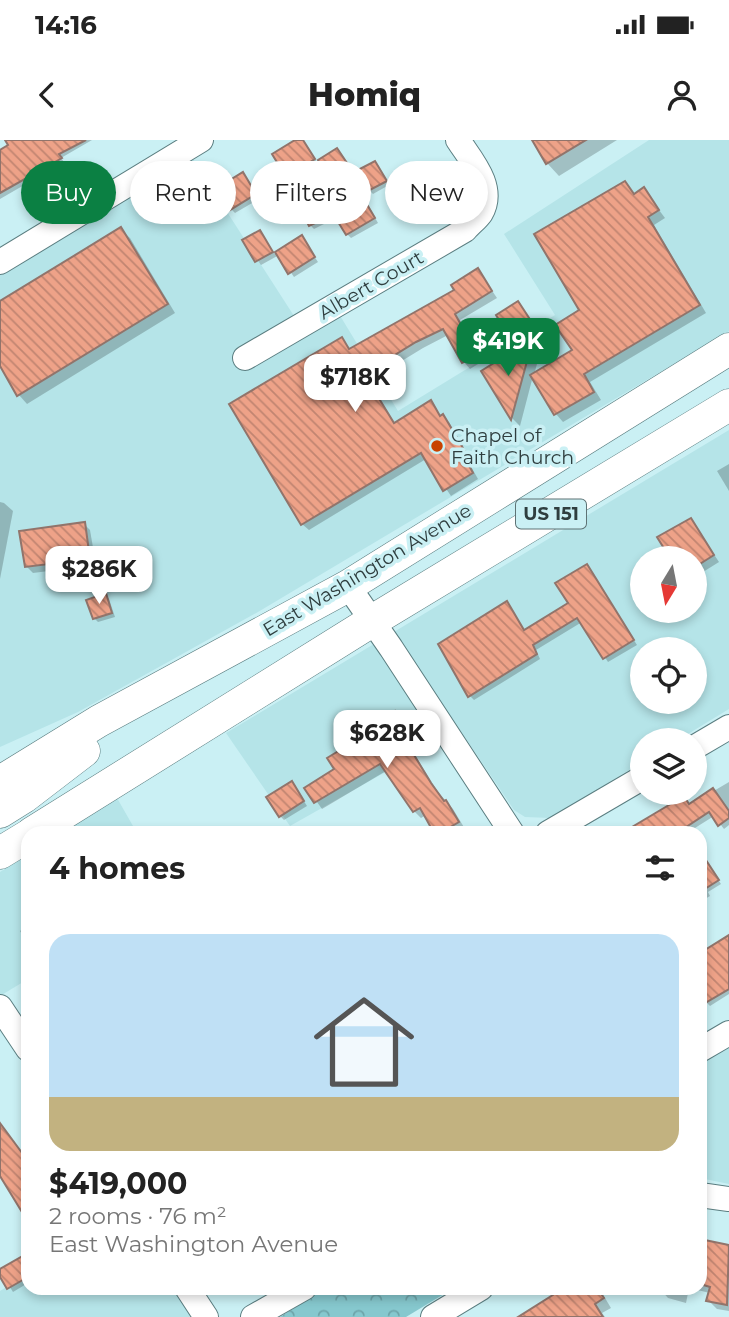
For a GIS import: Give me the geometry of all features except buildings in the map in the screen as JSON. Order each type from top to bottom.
[{"type":"main road","name":"East Washington Avenue","points":[[0,782],[99,721],[348,586],[729,349]]},
{"type":"main road","name":"US 151","points":[[43,826],[372,621],[729,405]]},
{"type":"main road","points":[[0,812],[90,746],[99,721]]},
{"type":"main road","name":"US 151","points":[[0,853],[21,840]]},
{"type":"street","points":[[0,262],[201,140]]},
{"type":"street","name":"Albert Court","points":[[245,358],[465,230],[481,212],[484,201],[483,179],[458,140]]},
{"type":"street","points":[[348,586],[507,826]]},
{"type":"street","points":[[707,740],[729,727]]},
{"type":"street","points":[[560,826],[630,785]]},
{"type":"street","points":[[0,1007],[21,1038]]},
{"type":"street","points":[[707,1046],[729,1033]]},
{"type":"street","points":[[707,1196],[729,1199]]},
{"type":"street","points":[[192,1295],[206,1317]]},
{"type":"street","points":[[253,1317],[292,1295]]},
{"type":"street","points":[[433,1317],[469,1295]]},
{"type":"shaded area","points":[[649,140],[729,140],[729,331],[258,612],[78,712],[0,747],[0,272],[79,224],[116,224],[116,202],[130,193],[130,224],[235,224],[305,333],[339,314],[398,411],[555,315],[504,234]]},
{"type":"shaded area","points":[[729,430],[729,709],[698,728],[630,728],[630,769],[551,818],[525,817],[514,810],[460,730],[290,826],[226,733]]},
{"type":"shaded area","points":[[117,798],[133,826],[72,826]]},
{"type":"shaded area","points":[[21,858],[21,983],[0,996],[0,872]]},
{"type":"shaded area","points":[[729,1041],[729,1184],[707,1179],[707,1054]]},
{"type":"shaded area","points":[[21,1278],[21,1295],[179,1295],[193,1317],[0,1317],[0,1291]]},
{"type":"green space","points":[[315,1295],[442,1295],[406,1317],[280,1317]]},
{"type":"place","name":"Chapel of Faith Church","points":[[437,446]]}]
